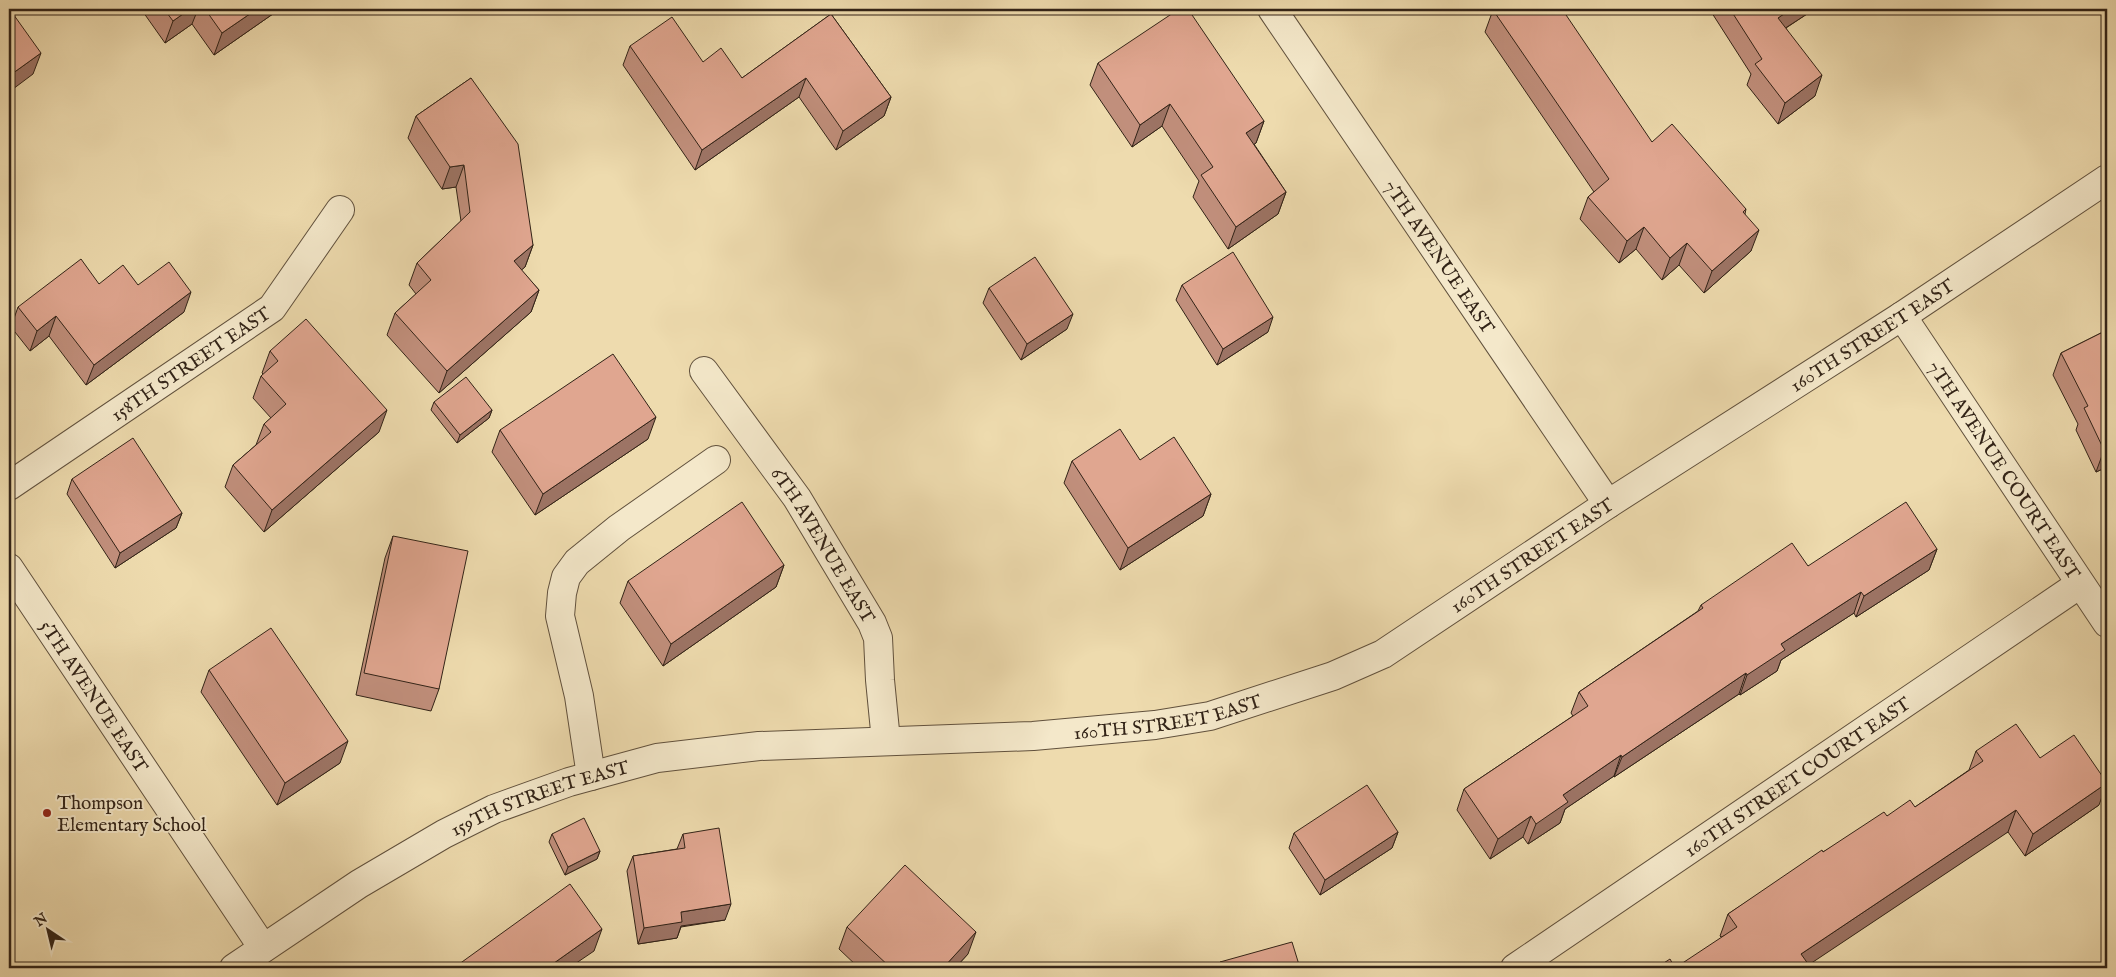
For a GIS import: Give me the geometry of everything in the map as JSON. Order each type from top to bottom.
[{"type":"street","name":"7TH AVENUE EAST","points":[[1272,9],[1608,504]]},
{"type":"street","name":"160TH STREET EAST","points":[[886,741],[1033,736],[1155,725],[1210,716],[1333,676],[1383,654],[1608,504],[1902,316],[2107,179]]},
{"type":"street","name":"158TH STREET EAST","points":[[9,486],[272,308],[340,210]]},
{"type":"street","name":"7TH AVENUE COURT EAST","points":[[1902,316],[2107,624]]},
{"type":"street","name":"6TH AVENUE EAST","points":[[704,371],[797,498],[872,623],[878,638],[886,741]]},
{"type":"street","points":[[591,776],[580,696],[560,616],[562,593],[566,578],[577,562],[619,528],[716,460]]},
{"type":"street","name":"5TH AVENUE EAST","points":[[9,568],[263,948]]},
{"type":"street","name":"160TH STREET COURT EAST","points":[[1515,968],[2080,584]]},
{"type":"street","name":"159TH STREET EAST","points":[[234,968],[359,884],[444,834],[494,809],[569,782],[667,756],[759,746],[886,741]]},
{"type":"building","points":[[164,9],[190,9],[173,21]]},
{"type":"building","points":[[205,9],[257,9],[222,33]]},
{"type":"building","points":[[1179,9],[1188,9],[1264,121],[1246,133],[1286,192],[1236,227],[1201,175],[1213,167],[1170,104],[1140,125],[1098,63]]},
{"type":"building","points":[[1562,9],[1652,142],[1672,124],[1746,209],[1743,212],[1759,230],[1712,271],[1687,243],[1670,258],[1644,227],[1627,241],[1588,197],[1609,179],[1493,10]]},
{"type":"building","points":[[1730,9],[1791,9],[1778,18],[1822,75],[1785,103],[1755,64],[1762,59]]},
{"type":"building","points":[[11,11],[41,53],[9,76],[9,13]]},
{"type":"building","points":[[831,14],[891,97],[843,131],[806,78],[702,150],[630,46],[672,17],[703,62],[721,48],[742,78]]},
{"type":"building","points":[[471,78],[518,144],[533,245],[514,261],[539,290],[447,371],[395,313],[431,280],[417,263],[470,212],[464,165],[450,167],[416,116]]},
{"type":"building","points":[[1233,252],[1273,317],[1223,349],[1182,285]]},
{"type":"building","points":[[1035,257],[1073,314],[1027,344],[989,288]]},
{"type":"building","points":[[81,259],[99,284],[123,265],[138,285],[169,262],[191,292],[94,365],[56,316],[37,331],[18,307]]},
{"type":"building","points":[[306,319],[387,410],[272,510],[233,465],[271,432],[264,424],[286,404],[261,376],[278,361],[270,351]]},
{"type":"building","points":[[2107,330],[2107,449],[2104,450],[2084,408],[2088,406],[2061,353]]},
{"type":"building","points":[[613,354],[656,417],[543,494],[500,430]]},
{"type":"building","points":[[466,377],[492,410],[460,435],[434,402]]},
{"type":"building","points":[[1120,429],[1140,460],[1174,437],[1211,494],[1128,548],[1072,461]]},
{"type":"building","points":[[133,438],[182,513],[120,553],[72,479]]},
{"type":"building","points":[[742,502],[784,565],[671,644],[628,581]]},
{"type":"building","points":[[1906,502],[1937,549],[1864,596],[1861,592],[1781,644],[1785,650],[1747,675],[1746,673],[1563,795],[1568,802],[1536,824],[1531,816],[1498,839],[1464,789],[1588,706],[1579,692],[1703,608],[1701,605],[1792,543],[1808,566]]},
{"type":"building","points":[[393,536],[468,551],[439,689],[364,673]]},
{"type":"building","points":[[271,628],[348,741],[285,783],[209,670]]},
{"type":"building","points":[[2016,724],[2040,758],[2074,735],[2107,783],[2033,834],[2016,810],[1801,954],[1811,968],[1675,968],[1737,927],[1728,914],[1822,850],[1823,852],[1884,812],[1887,816],[1910,800],[1915,807],[1983,761],[1976,751]]},
{"type":"building","points":[[1367,785],[1398,832],[1325,880],[1294,833]]},
{"type":"building","points":[[584,818],[600,851],[568,867],[552,834]]},
{"type":"building","points":[[719,828],[731,904],[681,912],[682,922],[644,928],[633,856],[685,848],[683,834]]},
{"type":"building","points":[[905,865],[976,932],[943,968],[891,968],[847,927]]},
{"type":"building","points":[[570,884],[602,929],[547,968],[455,967]]},
{"type":"building","points":[[1292,942],[1300,968],[1222,968],[1220,962]]},
{"type":"building","points":[[1670,959],[1675,968],[1656,968]]},
{"type":"place","name":"Thompson Elementary School","points":[[47,813]]}]
